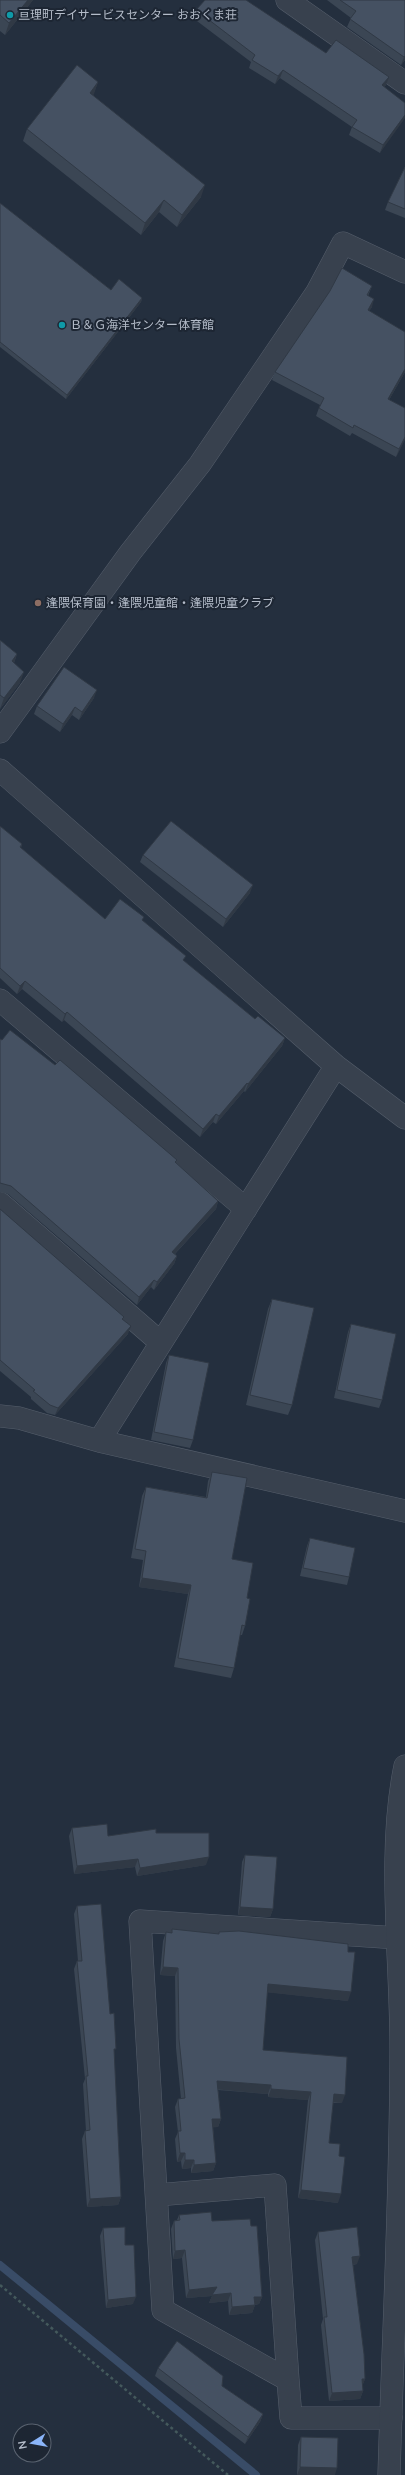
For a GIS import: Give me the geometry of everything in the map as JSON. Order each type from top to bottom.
[{"type":"street","points":[[288,0],[405,83]]},
{"type":"street","points":[[0,732],[130,553],[200,464],[317,292],[343,243],[405,272]]},
{"type":"street","points":[[0,770],[336,1066],[405,1118]]},
{"type":"street","points":[[2,1006],[246,1209]]},
{"type":"street","points":[[99,1441],[160,1342],[336,1066]]},
{"type":"street","points":[[0,1203],[160,1342]]},
{"type":"street","points":[[0,1401],[10,1417],[99,1441],[405,1511]]},
{"type":"street","points":[[389,2475],[401,2084],[397,1848],[402,1784],[405,1766]]},
{"type":"street","points":[[288,2380],[163,2310],[140,1921],[398,1938]]},
{"type":"street","points":[[157,2195],[276,2185],[291,2418],[391,2418]]},
{"type":"path","points":[[0,2285],[228,2475]]},
{"type":"building","points":[[0,0],[28,0],[9,23],[0,15]]},
{"type":"building","points":[[205,0],[246,0],[326,53],[336,40],[389,77],[382,85],[405,103],[405,115],[383,145],[352,127],[357,120],[283,70],[278,76],[252,60],[255,55],[196,10]]},
{"type":"building","points":[[340,0],[405,0],[405,56],[404,57],[350,19],[356,11]]},
{"type":"building","points":[[77,65],[98,82],[90,93],[205,185],[182,215],[164,200],[145,223],[27,129]]},
{"type":"building","points":[[405,167],[405,209],[388,202]]},
{"type":"building","name":"Ｂ＆Ｇ海洋センター体育館","points":[[0,203],[111,290],[119,279],[142,298],[67,395],[0,342]]},
{"type":"building","points":[[342,268],[372,286],[367,295],[374,299],[368,310],[405,332],[405,369],[388,399],[405,408],[405,437],[399,449],[354,425],[353,428],[319,408],[324,398],[275,372],[330,291]]},
{"type":"building","points":[[0,640],[17,654],[12,661],[24,672],[4,698],[0,695]]},
{"type":"building","points":[[64,667],[97,690],[82,712],[75,707],[63,724],[37,706]]},
{"type":"building","points":[[171,821],[253,885],[226,919],[143,855]]},
{"type":"building","points":[[0,826],[22,844],[20,847],[105,919],[120,899],[144,917],[142,920],[186,956],[183,960],[255,1019],[258,1016],[285,1038],[248,1084],[247,1083],[219,1116],[216,1114],[203,1129],[67,1012],[65,1014],[25,981],[20,986],[0,968]]},
{"type":"building","points":[[10,1030],[55,1065],[60,1060],[177,1160],[175,1162],[218,1201],[172,1252],[177,1256],[157,1282],[154,1280],[139,1297],[11,1186],[0,1183],[0,1039],[2,1040]]},
{"type":"building","points":[[0,1209],[124,1317],[122,1319],[131,1326],[58,1408],[50,1405],[33,1391],[35,1390],[0,1360]]},
{"type":"building","points":[[272,1299],[314,1308],[292,1405],[250,1395]]},
{"type":"building","points":[[351,1324],[396,1334],[382,1400],[337,1390]]},
{"type":"building","points":[[169,1355],[209,1363],[193,1440],[154,1432]]},
{"type":"building","points":[[212,1472],[247,1478],[232,1559],[253,1563],[247,1598],[250,1599],[245,1626],[242,1625],[234,1668],[178,1658],[191,1585],[142,1578],[146,1551],[135,1549],[146,1487],[207,1498]]},
{"type":"building","points":[[310,1538],[355,1548],[349,1577],[303,1568]]},
{"type":"building","points":[[107,1824],[108,1836],[156,1829],[156,1833],[209,1833],[209,1857],[140,1868],[138,1859],[77,1866],[72,1828]]},
{"type":"building","points":[[245,1855],[277,1857],[273,1909],[240,1907]]},
{"type":"building","points":[[101,1904],[110,2014],[114,2013],[116,2049],[114,2049],[121,2197],[90,2199],[85,2131],[90,2130],[86,2076],[88,2076],[77,1961],[82,1961],[77,1906]]},
{"type":"building","points":[[172,1929],[219,1934],[219,1932],[239,1931],[348,1944],[348,1952],[355,1952],[351,1992],[268,1984],[263,2050],[347,2057],[345,2095],[334,2094],[329,2143],[340,2144],[339,2156],[345,2157],[341,2194],[301,2190],[311,2092],[271,2089],[271,2085],[217,2081],[221,2119],[212,2119],[216,2163],[194,2165],[194,2160],[185,2160],[185,2153],[180,2153],[178,2131],[181,2131],[178,2099],[185,2098],[179,2039],[178,1968],[163,1967],[166,1932],[172,1933]]},
{"type":"building","points":[[211,2212],[212,2221],[250,2219],[251,2226],[257,2226],[262,2297],[254,2297],[255,2305],[232,2307],[231,2293],[212,2295],[217,2287],[189,2290],[185,2250],[175,2251],[174,2221],[180,2220],[179,2215]]},
{"type":"building","points":[[125,2227],[125,2245],[134,2245],[136,2297],[108,2300],[103,2228]]},
{"type":"building","points":[[357,2227],[360,2256],[352,2257],[364,2354],[365,2379],[362,2379],[363,2391],[332,2393],[324,2317],[327,2317],[318,2232]]},
{"type":"building","points":[[177,2341],[223,2376],[222,2386],[263,2414],[248,2437],[158,2368]]},
{"type":"building","points":[[301,2437],[338,2438],[337,2468],[300,2467]]},
{"type":"waterway","points":[[0,2265],[256,2475]]},
{"type":"place","name":"亘理町デイサービスセンター おおくま荘","points":[[10,15]]},
{"type":"place","name":"Ｂ＆Ｇ海洋センター体育館","points":[[62,325]]},
{"type":"place","name":"逢隈保育園・逢隈児童館・逢隈児童クラブ","points":[[38,603]]}]
